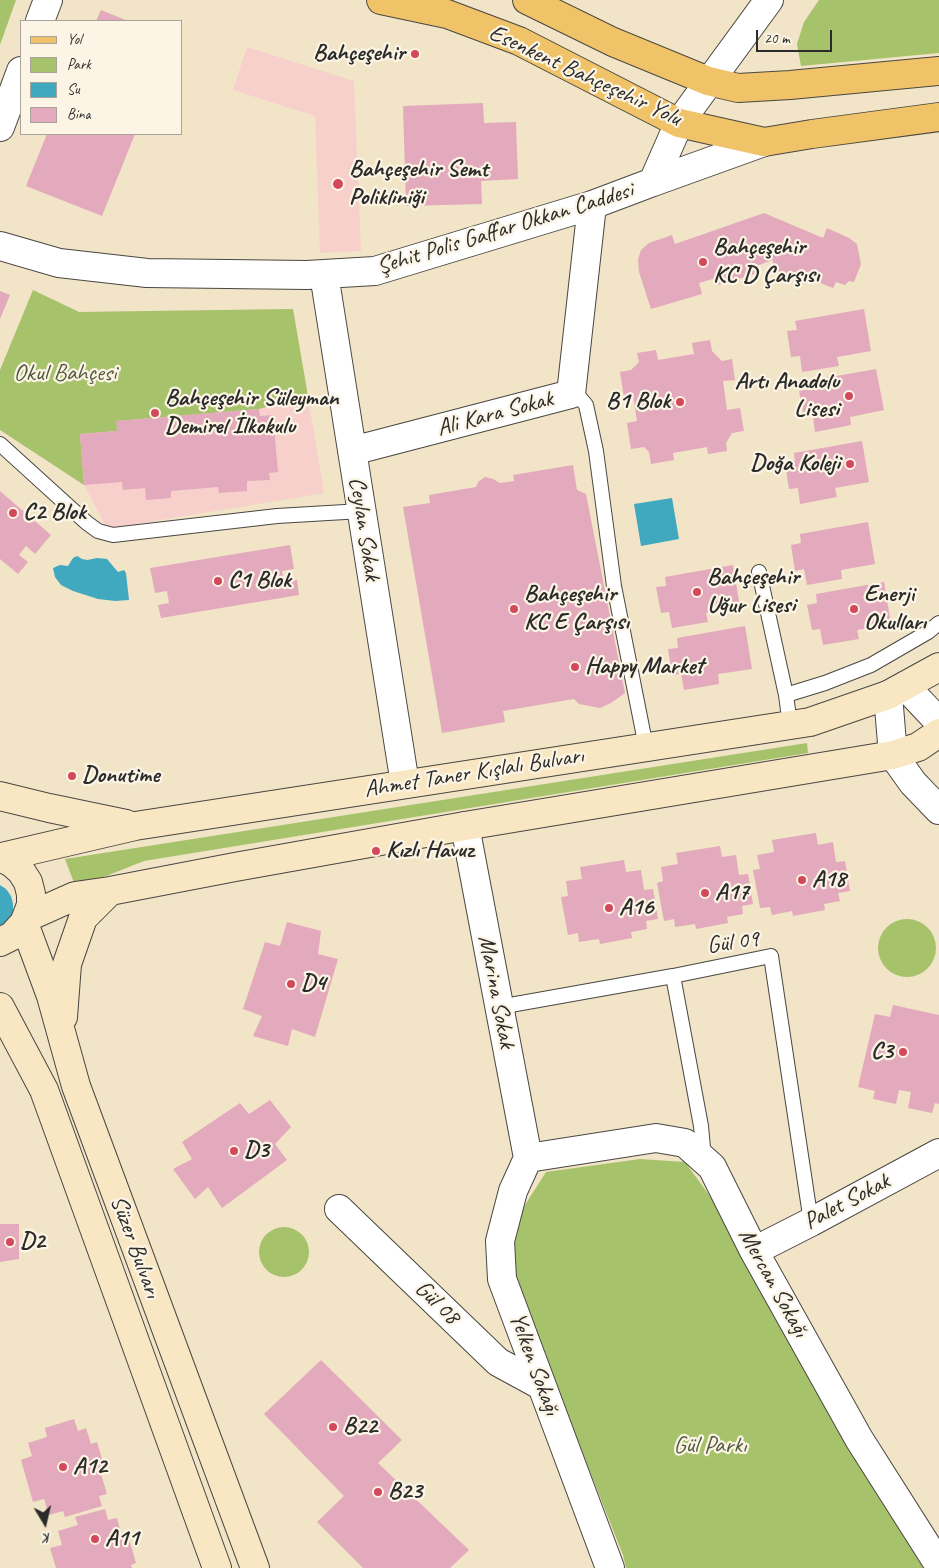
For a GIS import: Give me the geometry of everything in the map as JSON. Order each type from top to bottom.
[{"type":"main road","name":"Esenkent Bahçeşehir Yolu","points":[[381,0],[447,14],[519,41],[686,113],[764,142],[939,117]]},
{"type":"main road","name":"Esenkent Bahçeşehir Yolu","points":[[527,0],[613,42],[708,82],[738,88],[939,71]]},
{"type":"main road","name":"Ahmet Taner Kışlalı Bulvarı","points":[[1,857],[135,826],[810,722],[897,691],[939,667]]},
{"type":"main road","points":[[26,920],[75,896],[465,826],[893,754],[918,747],[939,733]]},
{"type":"main road","points":[[0,796],[135,826]]},
{"type":"main road","points":[[0,942],[12,936],[26,920],[31,906],[28,882],[22,871],[1,857]]},
{"type":"main road","points":[[62,1034],[67,964],[83,918],[110,891]]},
{"type":"main road","name":"Süzer Bulvarı","points":[[26,920],[51,996],[76,1086],[255,1568]]},
{"type":"main road","name":"Süzer Bulvarı","points":[[2,1012],[44,1090],[217,1568]]},
{"type":"street","points":[[40,20],[48,0]]},
{"type":"street","name":"Şehit Polis Gaffar Okkan Caddesi","points":[[0,246],[59,262],[147,273],[307,275],[376,271],[592,205],[653,182],[686,113],[768,0]]},
{"type":"street","points":[[0,127],[20,74]]},
{"type":"street","points":[[653,182],[764,142]]},
{"type":"street","name":"Ali Kara Sokak","points":[[352,451],[571,394],[592,205]]},
{"type":"street","name":"Ceylan Sokak","points":[[324,274],[405,784]]},
{"type":"street","points":[[897,691],[939,722]]},
{"type":"street","points":[[897,691],[893,754],[913,783],[939,810]]},
{"type":"street","name":"Marina Sokak","points":[[465,826],[528,1158]]},
{"type":"street","name":"Mercan Sokağı","points":[[528,1158],[656,1138],[685,1143],[712,1166],[754,1251],[859,1439],[939,1565]]},
{"type":"street","name":"Palet Sokak","points":[[754,1251],[939,1152]]},
{"type":"street","name":"Yelken Sokağı","points":[[528,1158],[512,1191],[500,1242],[502,1279],[610,1568]]},
{"type":"street","name":"Gül 08","points":[[339,1209],[498,1362],[542,1386]]},
{"type":"lane","points":[[571,394],[581,399],[586,405],[596,451],[614,586],[646,747]]},
{"type":"lane","points":[[0,444],[87,523],[98,531],[113,534],[277,516],[362,511]]},
{"type":"lane","points":[[759,572],[786,695],[790,725]]},
{"type":"lane","points":[[786,695],[825,683],[871,665],[928,632],[939,622]]},
{"type":"lane","name":"Gül 09","points":[[499,1007],[673,976],[771,956],[811,1222]]},
{"type":"lane","points":[[673,976],[701,1126],[703,1148],[701,1157]]},
{"type":"shaded area","name":"Bahçeşehir Semt Polikliniği","points":[[247,47],[354,81],[361,251],[320,253],[315,116],[233,90]]},
{"type":"shaded area","name":"Okul Bahçesi","points":[[33,290],[79,312],[293,309],[324,493],[107,529],[84,485],[0,430],[0,370]]},
{"type":"green space","points":[[0,0],[16,0],[0,45]]},
{"type":"green space","points":[[819,0],[939,0],[939,53],[801,66],[797,44],[804,22]]},
{"type":"green space","name":"Okul Bahçesi","points":[[33,290],[79,312],[293,309],[308,396],[259,409],[117,421],[117,431],[80,434],[84,485],[0,430],[0,370]]},
{"type":"green space","points":[[807,743],[808,753],[144,861],[76,888],[65,859]]},
{"type":"green space","points":[[907,919],[918,921],[931,932],[936,948],[934,959],[923,972],[907,977],[896,975],[883,964],[878,948],[880,937],[891,924]]},
{"type":"green space","name":"Gül Parkı","points":[[640,1159],[685,1162],[731,1225],[793,1349],[831,1418],[883,1504],[926,1568],[626,1568],[623,1555],[554,1381],[510,1260],[523,1208],[546,1172]]},
{"type":"green space","points":[[284,1227],[293,1229],[304,1238],[309,1252],[307,1261],[298,1272],[284,1277],[275,1275],[264,1266],[259,1252],[261,1243],[270,1232]]},
{"type":"water","points":[[672,498],[679,539],[641,546],[634,504]]},
{"type":"water","points":[[77,556],[87,560],[107,559],[118,572],[124,570],[129,600],[98,599],[61,585],[55,577],[53,568],[60,565],[68,566],[73,558]]},
{"type":"water","points":[[0,885],[11,896],[13,912],[10,919],[0,929]]},
{"type":"building","points":[[101,10],[126,20],[96,20]]},
{"type":"building","points":[[483,103],[484,123],[516,122],[518,179],[481,181],[482,204],[406,206],[403,106]]},
{"type":"building","points":[[47,135],[135,135],[102,216],[26,186]]},
{"type":"building","name":"Bahçeşehir KC D Çarşısı","points":[[764,213],[823,238],[827,228],[849,238],[857,244],[861,264],[854,282],[849,281],[845,285],[836,282],[833,288],[808,278],[804,284],[772,270],[773,260],[756,266],[758,273],[718,285],[716,278],[699,283],[702,294],[651,309],[639,272],[638,259],[641,250],[649,243],[672,235],[675,244]]},
{"type":"building","points":[[0,291],[10,295],[0,319]]},
{"type":"building","points":[[864,309],[871,351],[837,357],[839,366],[802,372],[800,356],[791,357],[787,331],[797,330],[795,321]]},
{"type":"building","name":"B1 Blok","points":[[710,340],[712,351],[722,361],[732,359],[735,380],[723,381],[727,410],[740,408],[744,431],[732,433],[726,443],[727,451],[708,454],[707,447],[673,453],[674,460],[651,464],[649,452],[644,447],[631,449],[627,423],[637,421],[633,395],[624,397],[620,372],[631,370],[639,362],[637,353],[656,350],[658,360],[694,354],[692,343]]},
{"type":"building","points":[[876,369],[884,410],[850,417],[851,425],[815,432],[813,416],[804,417],[799,391],[810,389],[808,381]]},
{"type":"building","points":[[259,409],[260,416],[273,415],[278,472],[269,473],[270,480],[247,481],[247,491],[219,493],[218,487],[171,491],[171,498],[146,500],[145,488],[123,490],[122,482],[84,485],[80,434],[117,431],[116,421]]},
{"type":"building","points":[[862,441],[869,482],[835,488],[837,497],[800,504],[798,488],[789,489],[785,463],[795,461],[794,453]]},
{"type":"building","name":"Bahçeşehir KC E Çarşısı","points":[[573,465],[577,490],[586,494],[625,693],[600,708],[579,704],[574,699],[503,711],[505,722],[442,733],[403,507],[430,503],[429,495],[476,487],[478,482],[485,477],[500,483],[514,481],[513,475]]},
{"type":"building","name":"C2 Blok","points":[[0,491],[51,535],[35,554],[26,546],[19,555],[28,562],[18,574],[0,559]]},
{"type":"building","points":[[868,522],[875,564],[841,570],[842,579],[807,585],[804,569],[795,571],[791,545],[801,543],[800,534]]},
{"type":"building","name":"C1 Blok","points":[[290,545],[294,569],[282,571],[284,582],[297,580],[299,595],[161,618],[158,605],[169,603],[167,591],[155,593],[150,568]]},
{"type":"building","points":[[733,565],[740,607],[706,613],[708,622],[672,628],[669,612],[661,613],[656,587],[666,586],[665,577]]},
{"type":"building","points":[[884,582],[891,624],[857,630],[859,639],[823,645],[820,629],[812,630],[807,605],[817,603],[816,594]]},
{"type":"building","points":[[745,626],[752,669],[718,674],[719,684],[684,690],[681,674],[672,675],[668,649],[678,648],[677,638]]},
{"type":"building","name":"A18","points":[[816,833],[818,845],[833,842],[836,862],[845,861],[850,891],[838,893],[840,901],[824,904],[825,910],[793,916],[792,911],[772,915],[770,907],[760,908],[753,870],[760,869],[757,855],[774,852],[772,840]]},
{"type":"building","name":"A17","points":[[720,846],[722,857],[736,855],[739,875],[748,874],[753,904],[742,906],[743,914],[727,917],[728,923],[696,929],[695,924],[675,927],[674,919],[664,921],[657,883],[663,881],[661,867],[678,864],[676,853]]},
{"type":"building","name":"A16","points":[[624,860],[626,872],[641,870],[644,890],[653,889],[658,919],[646,921],[647,929],[631,932],[632,938],[600,944],[599,939],[579,942],[578,933],[568,935],[561,897],[568,896],[566,881],[582,879],[580,867]]},
{"type":"building","name":"D4","points":[[287,922],[321,931],[318,954],[338,959],[315,1037],[292,1029],[288,1046],[253,1036],[262,1016],[243,1009],[265,942],[280,946]]},
{"type":"building","name":"C3","points":[[893,1005],[939,1015],[939,1104],[935,1103],[932,1113],[908,1108],[911,1092],[899,1090],[896,1104],[873,1099],[875,1091],[858,1087],[875,1014],[890,1017]]},
{"type":"building","name":"D3","points":[[270,1100],[291,1127],[275,1144],[287,1160],[222,1208],[208,1187],[195,1199],[173,1169],[192,1159],[182,1142],[240,1103],[249,1114]]},
{"type":"building","name":"D2","points":[[0,1224],[19,1224],[19,1259],[0,1262]]},
{"type":"building","points":[[321,1360],[402,1440],[378,1463],[469,1550],[450,1568],[363,1568],[317,1522],[344,1496],[264,1414]]},
{"type":"building","name":"A12","points":[[74,1419],[78,1431],[86,1428],[91,1444],[97,1442],[106,1473],[101,1474],[107,1494],[99,1496],[102,1506],[65,1517],[63,1511],[49,1515],[44,1499],[33,1502],[21,1460],[32,1456],[28,1443],[47,1437],[45,1428]]},
{"type":"building","name":"A11","points":[[105,1509],[108,1520],[117,1518],[121,1533],[127,1532],[136,1563],[131,1565],[132,1568],[56,1568],[50,1548],[62,1545],[58,1531],[78,1525],[75,1517]]},
{"type":"place","name":"Bahçeşehir","points":[[415,54]]},
{"type":"place","name":"Bahçeşehir Semt Polikliniği","points":[[338,184]]},
{"type":"place","name":"Bahçeşehir KC D Çarşısı","points":[[703,262]]},
{"type":"place","name":"Artı Anadolu Lisesi","points":[[849,396]]},
{"type":"place","name":"B1 Blok","points":[[680,402]]},
{"type":"place","name":"Bahçeşehir Süleyman Demirel İlkokulu","points":[[155,413]]},
{"type":"place","name":"Doğa Koleji","points":[[850,464]]},
{"type":"place","name":"C2 Blok","points":[[13,513]]},
{"type":"place","name":"C1 Blok","points":[[218,581]]},
{"type":"place","name":"Bahçeşehir Uğur Lisesi","points":[[697,592]]},
{"type":"place","name":"Bahçeşehir KC E Çarşısı","points":[[514,609]]},
{"type":"place","name":"Enerji Okulları","points":[[854,609]]},
{"type":"place","name":"Happy Market","points":[[575,667]]},
{"type":"place","name":"Donutime","points":[[72,776]]},
{"type":"place","name":"Kızlı Havuz","points":[[376,851]]},
{"type":"place","name":"A18","points":[[802,880]]},
{"type":"place","name":"A17","points":[[705,893]]},
{"type":"place","name":"A16","points":[[609,908]]},
{"type":"place","name":"D4","points":[[291,984]]},
{"type":"place","name":"C3","points":[[903,1052]]},
{"type":"place","name":"D3","points":[[234,1151]]},
{"type":"place","name":"D2","points":[[10,1242]]},
{"type":"place","name":"B22","points":[[333,1427]]},
{"type":"place","name":"A12","points":[[63,1467]]},
{"type":"place","name":"B23","points":[[378,1492]]},
{"type":"place","name":"A11","points":[[95,1539]]}]
